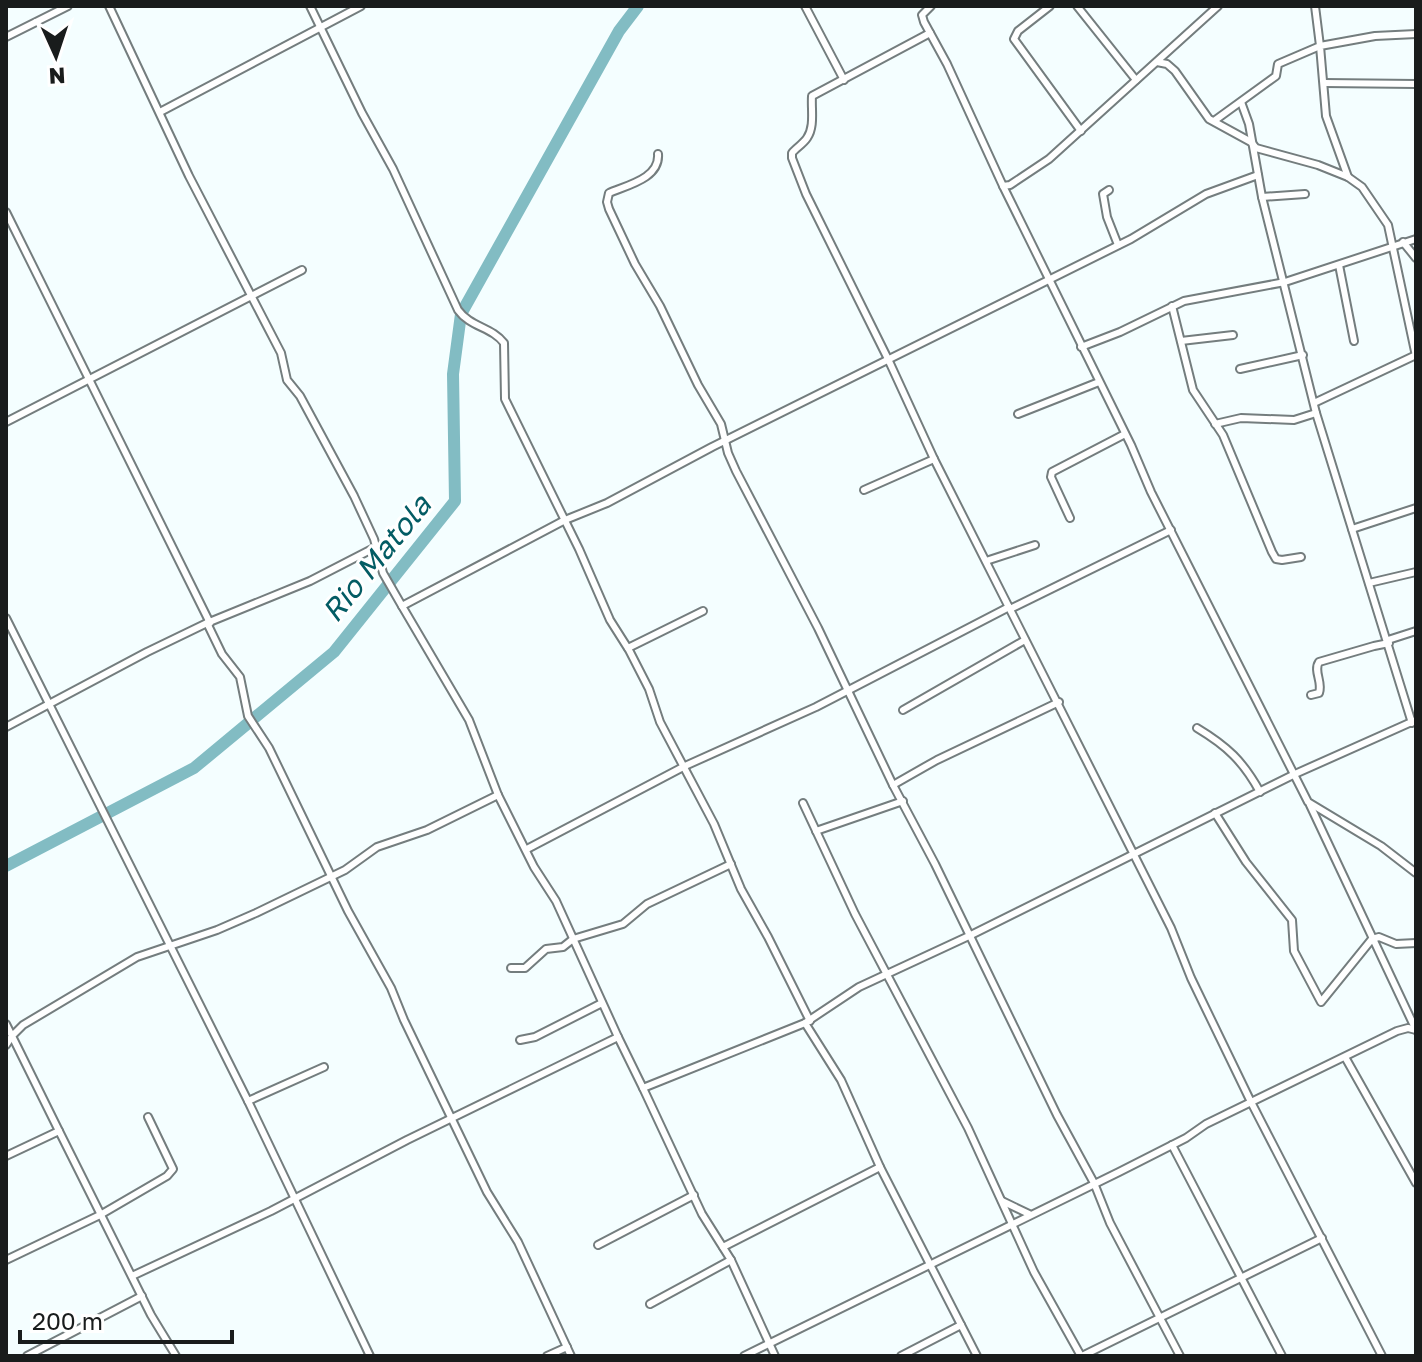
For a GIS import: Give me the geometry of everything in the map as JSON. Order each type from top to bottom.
[{"type":"street","points":[[6,37],[68,6]]},
{"type":"street","points":[[109,6],[189,176],[281,353],[287,380],[300,396],[354,496],[376,547],[383,573],[469,720],[498,795],[534,867],[556,901],[702,1214],[731,1260],[775,1356]]},
{"type":"street","points":[[310,6],[393,169],[458,310],[467,321],[498,336],[504,343],[505,399],[610,620],[649,689],[660,722],[685,766],[741,889],[806,1010],[807,1022],[846,1090],[880,1167],[977,1356]]},
{"type":"street","points":[[160,112],[361,6]]},
{"type":"street","points":[[805,6],[844,80]]},
{"type":"street","points":[[917,6],[1007,185],[1008,195],[1171,530],[1295,774],[1416,1030]]},
{"type":"street","points":[[922,15],[931,6]]},
{"type":"street","points":[[1050,6],[1018,31],[1014,41],[1081,131]]},
{"type":"street","points":[[1077,6],[1136,80]]},
{"type":"street","points":[[1007,185],[1042,165],[1218,6]]},
{"type":"street","points":[[1315,6],[1326,116],[1348,177]]},
{"type":"street","points":[[930,33],[812,96],[813,123],[806,140],[792,153],[792,158],[806,194],[934,459],[1134,854],[1251,1102],[1382,1356]]},
{"type":"street","points":[[1214,121],[1276,76],[1278,64],[1320,46],[1375,36],[1416,34]]},
{"type":"street","points":[[1165,55],[1167,64],[1188,87],[1204,114],[1256,148],[1318,165],[1348,177],[1362,187],[1388,225],[1416,355],[1314,403]]},
{"type":"street","points":[[1157,62],[1167,64]]},
{"type":"street","points":[[1324,83],[1416,84]]},
{"type":"street","points":[[1241,102],[1249,124],[1262,197],[1316,413],[1416,733]]},
{"type":"street","points":[[1256,161],[1264,151]]},
{"type":"street","points":[[658,154],[658,163],[652,172],[609,193],[607,202],[635,264],[721,424],[736,471],[971,935],[1005,1009],[1094,1183],[1110,1223],[1180,1356]]},
{"type":"street","points":[[402,606],[565,520],[607,503],[1027,288],[1118,245],[1206,194],[1258,175]]},
{"type":"street","points":[[1109,190],[1103,194],[1104,202],[1118,245]]},
{"type":"street","points":[[1262,197],[1305,194]]},
{"type":"street","points":[[6,212],[222,654],[240,677],[248,716],[269,748],[348,911],[395,995],[404,1020],[487,1192],[518,1242],[571,1356]]},
{"type":"street","points":[[1081,347],[1172,306],[1285,282],[1416,239]]},
{"type":"street","points":[[1403,242],[1416,258]]},
{"type":"street","points":[[1339,265],[1354,341]]},
{"type":"street","points":[[6,422],[302,270]]},
{"type":"street","points":[[1172,306],[1193,390],[1223,435],[1276,559],[1301,557]]},
{"type":"street","points":[[1181,341],[1233,335]]},
{"type":"street","points":[[1240,369],[1303,355]]},
{"type":"street","points":[[1018,414],[1099,382]]},
{"type":"street","points":[[1215,424],[1241,418],[1287,421],[1316,413]]},
{"type":"street","points":[[1070,518],[1051,477],[1052,472],[1125,434]]},
{"type":"street","points":[[864,490],[934,459]]},
{"type":"street","points":[[1352,529],[1416,508]]},
{"type":"street","points":[[527,849],[685,766],[718,754],[1171,530]]},
{"type":"street","points":[[986,561],[1035,545]]},
{"type":"street","points":[[6,727],[208,623],[310,581],[376,547]]},
{"type":"street","points":[[1369,583],[1416,572]]},
{"type":"street","points":[[628,648],[703,611]]},
{"type":"street","points":[[6,618],[248,1101],[370,1356]]},
{"type":"street","points":[[1311,695],[1319,693],[1321,688],[1319,662],[1416,631]]},
{"type":"street","points":[[903,710],[1025,640]]},
{"type":"street","points":[[893,785],[937,760],[1059,702]]},
{"type":"street","points":[[643,1088],[807,1022],[859,987],[971,935],[1295,774],[1413,722]]},
{"type":"street","points":[[1197,728],[1237,757],[1260,792]]},
{"type":"street","points":[[6,1045],[23,1025],[137,957],[217,930],[345,870],[377,847],[427,830],[498,795]]},
{"type":"street","points":[[816,831],[903,801]]},
{"type":"street","points":[[1308,802],[1381,846],[1416,873]]},
{"type":"street","points":[[803,803],[855,914],[1002,1201],[1034,1272],[1081,1356],[1322,1238]]},
{"type":"street","points":[[1215,813],[1246,862],[1292,920],[1294,951],[1321,1002],[1329,996],[1372,939],[1379,937],[1396,944],[1416,943]]},
{"type":"street","points":[[511,968],[525,968],[544,950],[563,947],[573,939],[623,924],[647,904],[731,864]]},
{"type":"street","points":[[520,1040],[535,1037],[602,1003]]},
{"type":"street","points":[[806,1010],[818,1015]]},
{"type":"street","points":[[6,1024],[100,1215],[176,1356]]},
{"type":"street","points":[[744,1356],[1397,1031],[1408,1028],[1416,1030]]},
{"type":"street","points":[[132,1276],[618,1037]]},
{"type":"street","points":[[1345,1057],[1416,1183]]},
{"type":"street","points":[[248,1101],[324,1067]]},
{"type":"street","points":[[6,1260],[100,1215],[154,1185],[173,1169],[148,1117]]},
{"type":"street","points":[[6,1156],[59,1131]]},
{"type":"street","points":[[1172,1145],[1282,1356]]},
{"type":"street","points":[[723,1247],[880,1167]]},
{"type":"street","points":[[598,1245],[694,1195]]},
{"type":"street","points":[[1002,1201],[1029,1214]]},
{"type":"street","points":[[650,1304],[731,1260]]},
{"type":"street","points":[[27,1356],[142,1296]]},
{"type":"street","points":[[901,1356],[961,1325]]},
{"type":"street","points":[[547,1356],[567,1347]]},
{"type":"waterway","name":"Rio Matola","points":[[6,866],[194,768],[334,652],[455,501],[453,374],[461,314],[619,31],[638,6]]}]
